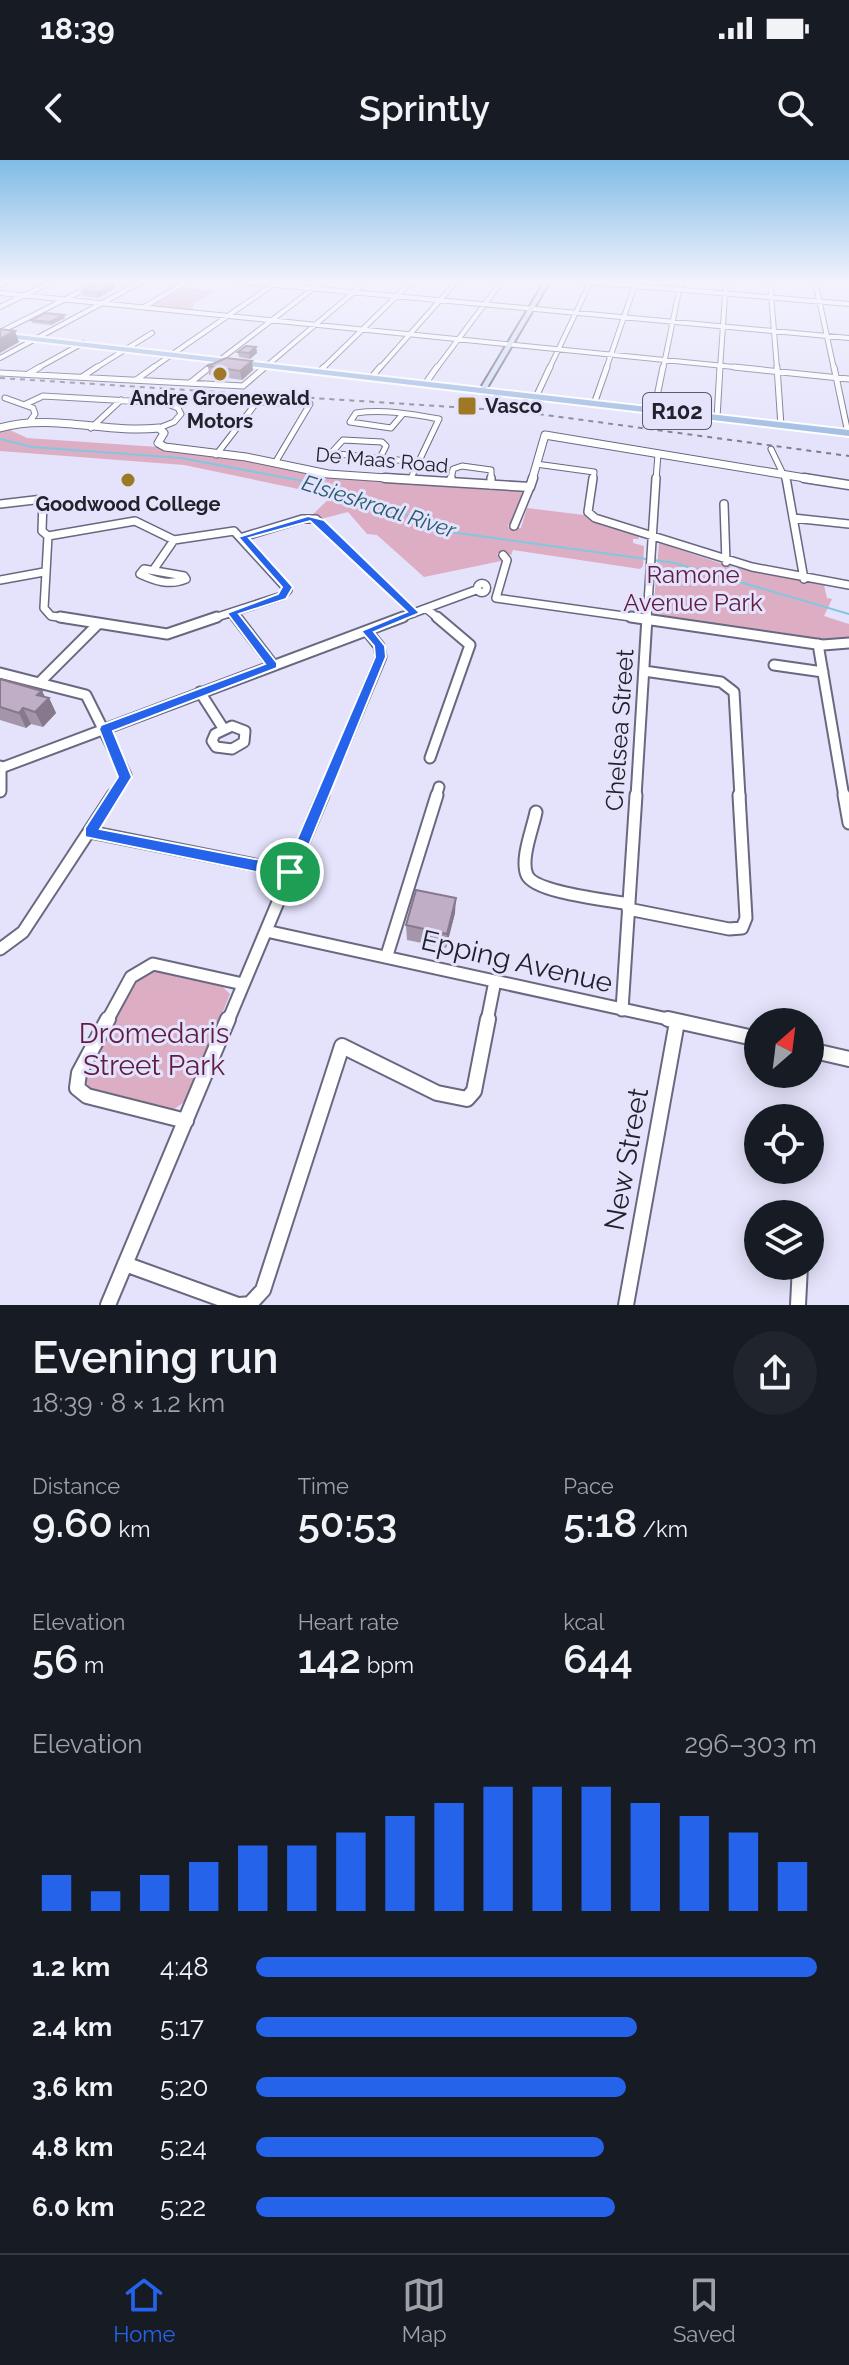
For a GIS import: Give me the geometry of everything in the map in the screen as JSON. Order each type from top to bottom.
[{"type":"main road","name":"R102","points":[[11,334],[848,432]]},
{"type":"main road","points":[[485,390],[518,334]]},
{"type":"street","points":[[0,358],[45,334]]},
{"type":"street","points":[[82,377],[150,334]]},
{"type":"street","points":[[136,380],[202,334]]},
{"type":"street","points":[[190,383],[254,334]]},
{"type":"street","points":[[0,373],[245,385],[306,334]]},
{"type":"street","points":[[320,371],[357,334]]},
{"type":"street","points":[[372,377],[410,334]]},
{"type":"street","points":[[414,334],[849,379]]},
{"type":"street","points":[[426,383],[461,334]]},
{"type":"street","points":[[536,396],[566,334]]},
{"type":"street","points":[[595,403],[617,334]]},
{"type":"street","points":[[654,410],[670,334]]},
{"type":"street","points":[[717,417],[722,334]]},
{"type":"street","points":[[774,334],[781,424]]},
{"type":"street","points":[[810,334],[849,338]]},
{"type":"street","points":[[827,336],[848,432]]},
{"type":"street","points":[[28,374],[81,344]]},
{"type":"street","points":[[2,396],[26,404],[35,411],[30,421]]},
{"type":"street","points":[[2,427],[30,421],[91,428],[159,428],[179,418],[178,408],[165,403],[43,396],[26,404]]},
{"type":"street","points":[[91,428],[121,400]]},
{"type":"street","points":[[216,455],[257,402],[310,404],[275,463]]},
{"type":"street","points":[[402,415],[391,428],[350,422],[361,412],[402,415],[439,419],[410,480]]},
{"type":"street","points":[[514,526],[530,487],[549,424]]},
{"type":"street","name":"De Maas Road","points":[[159,428],[164,433],[158,442],[161,446],[328,474],[530,487]]},
{"type":"street","points":[[545,435],[849,485]]},
{"type":"street","points":[[380,458],[386,446],[382,442],[343,440],[333,451],[338,454],[417,462]]},
{"type":"street","points":[[771,449],[786,475],[804,579]]},
{"type":"street","name":"Chelsea Street","points":[[622,1010],[658,454]]},
{"type":"street","points":[[536,464],[593,471],[589,514],[726,562],[849,585]]},
{"type":"street","points":[[450,482],[453,469],[462,466],[491,470],[491,485]]},
{"type":"street","points":[[0,504],[40,499],[42,531],[48,536],[137,522],[174,540],[230,531],[243,537],[288,590],[282,596],[160,635],[47,614],[44,608],[44,572],[48,536]]},
{"type":"street","points":[[724,504],[726,562]]},
{"type":"street","points":[[243,537],[311,518],[321,522],[414,613]]},
{"type":"street","points":[[793,518],[849,524]]},
{"type":"street","points":[[154,569],[174,540]]},
{"type":"street","points":[[503,555],[507,560],[496,598],[818,644],[849,643]]},
{"type":"street","points":[[144,569],[154,569],[184,576],[186,579],[177,583],[140,574],[144,569]]},
{"type":"street","points":[[0,580],[44,572]]},
{"type":"street","points":[[0,791],[0,767],[476,590]]},
{"type":"street","points":[[427,609],[470,645],[430,758]]},
{"type":"street","points":[[232,613],[273,665]]},
{"type":"street","points":[[41,681],[98,624]]},
{"type":"street","points":[[108,1305],[381,657],[379,646],[367,631]]},
{"type":"street","points":[[818,644],[849,823]]},
{"type":"street","points":[[774,665],[823,672]]},
{"type":"street","points":[[536,812],[526,872],[531,881],[547,888],[729,929],[742,928],[746,918],[734,692],[721,682],[644,671]]},
{"type":"street","points":[[0,673],[41,681],[86,695],[105,729],[125,777],[23,932],[10,945],[0,949]]},
{"type":"street","points":[[200,692],[223,728]]},
{"type":"street","points":[[836,747],[849,753]]},
{"type":"street","points":[[387,955],[439,787]]},
{"type":"street","points":[[90,832],[290,872]]},
{"type":"street","name":"Epping Avenue","points":[[266,931],[387,955],[744,1036]]},
{"type":"street","points":[[186,1121],[87,1096],[77,1088],[76,1081],[131,977],[141,968],[153,964],[243,984]]},
{"type":"street","points":[[125,1264],[239,1305],[250,1304],[263,1290],[344,1045],[353,1046],[392,1072],[455,1099],[467,1099],[474,1091],[495,981]]},
{"type":"street","name":"New Street","points":[[626,1305],[677,1022]]},
{"type":"street","points":[[824,1053],[849,1059]]},
{"type":"street","points":[[798,1305],[799,1280]]},
{"type":"green space","points":[[8,429],[27,438],[158,447],[238,457],[314,473],[525,490],[515,521],[508,525],[509,528],[521,528],[527,508],[584,515],[638,535],[639,539],[633,539],[633,543],[644,546],[643,566],[640,569],[513,550],[511,555],[497,553],[501,561],[424,577],[377,535],[367,534],[348,512],[321,519],[311,516],[332,496],[184,465],[0,451],[0,431]]},
{"type":"green space","name":"Ramone Avenue Park","points":[[659,543],[729,566],[824,585],[827,598],[832,599],[824,616],[849,624],[849,639],[821,641],[655,618]]},
{"type":"green space","name":"Dromedaris Street Park","points":[[156,971],[221,985],[230,994],[187,1100],[173,1110],[90,1090],[85,1079],[134,982],[140,976]]},
{"type":"building","points":[[246,346],[256,347],[249,353],[238,352]]},
{"type":"building","points":[[226,358],[252,361],[240,371],[208,366]]},
{"type":"building","points":[[0,679],[42,691],[37,695],[49,698],[35,712],[23,708],[19,713],[0,707]]},
{"type":"building","points":[[416,890],[456,898],[447,934],[406,925]]},
{"type":"waterway","name":"Elsieskraal River","points":[[0,439],[32,447],[181,458],[303,481],[342,490],[451,532],[675,563],[849,614]]},
{"type":"railway","points":[[0,378],[516,411],[849,456]]},
{"type":"place","name":"Andre Groenewald Motors","points":[[220,374]]},
{"type":"place","name":"Vasco","points":[[467,406]]},
{"type":"place","name":"Goodwood College","points":[[128,480]]},
{"type":"route","points":[[311,518],[321,522],[414,613],[367,631],[379,646],[381,657],[290,872],[90,832],[126,775],[105,729],[273,665],[232,613],[282,596],[287,592],[287,587],[243,537],[311,518]]}]
